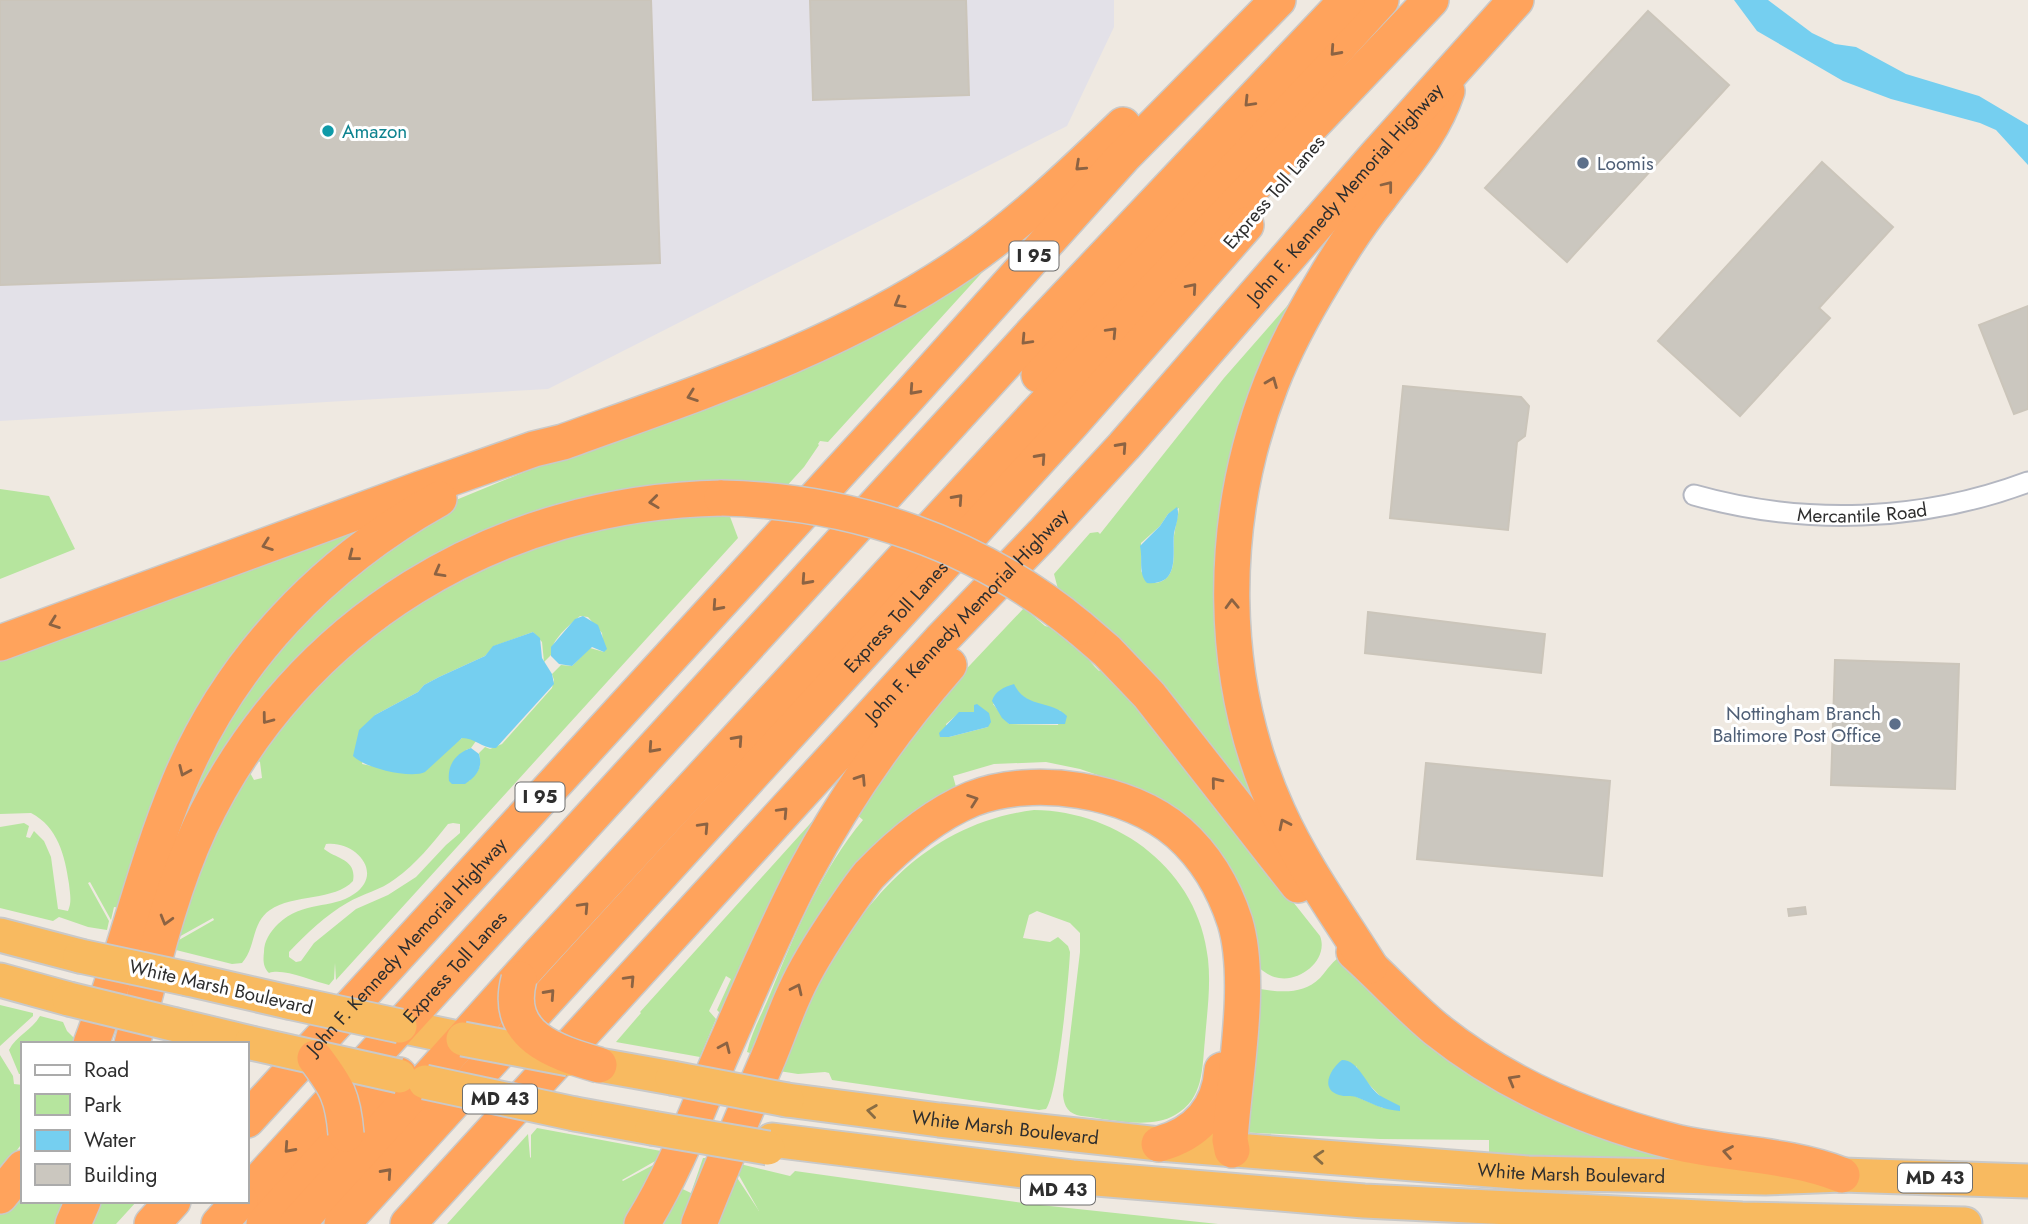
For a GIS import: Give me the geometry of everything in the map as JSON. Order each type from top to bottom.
[{"type":"highway","points":[[92,1042],[159,837],[179,783],[209,722],[260,647],[320,582],[389,529],[443,497],[563,443],[790,358],[865,322],[939,278],[999,237],[1040,203],[1253,0]]},
{"type":"highway","name":"John F. Kennedy Memorial Highway","points":[[248,1119],[908,397],[1123,157],[1278,0]]},
{"type":"highway","name":"Express Toll Lanes","points":[[248,1193],[1058,305],[1347,0]]},
{"type":"highway","points":[[608,1067],[556,1051],[521,1022],[516,1006],[522,963],[1381,0]]},
{"type":"highway","points":[[264,1224],[412,1079],[1089,357],[1431,0]]},
{"type":"highway","name":"Express Toll Lanes","points":[[342,1224],[1072,423],[1444,0]]},
{"type":"highway","name":"John F. Kennedy Memorial Highway","points":[[408,1224],[931,650],[1043,534],[1516,0]]},
{"type":"highway","points":[[1370,966],[1317,885],[1299,852],[1258,760],[1245,711],[1235,646],[1231,587],[1234,536],[1241,488],[1255,430],[1283,357],[1343,249],[1431,130],[1444,101],[1454,68]]},
{"type":"highway","points":[[0,643],[389,500],[534,449],[563,443]]},
{"type":"highway","points":[[133,1042],[174,893],[204,820],[234,765],[261,727],[320,660],[368,618],[402,594],[452,565],[502,541],[584,514],[654,502],[722,498],[769,500],[860,515],[945,544],[1001,572],[1041,597],[1079,626],[1149,695],[1340,937],[1407,1003],[1447,1037],[1499,1072],[1555,1102],[1597,1119],[1655,1136],[1727,1152],[1816,1165],[1842,1175]]},
{"type":"highway","points":[[642,1224],[673,1165],[778,927],[818,850],[868,768],[921,697],[1002,604],[1043,534]]},
{"type":"highway","points":[[699,1224],[795,992],[832,928],[866,878],[898,846],[944,814],[974,798],[1021,788],[1051,787],[1079,789],[1150,814],[1177,831],[1208,865],[1220,884],[1232,913],[1243,966],[1231,1128],[1232,1150],[1253,1174],[1267,1178],[1824,1212],[1918,1222]]},
{"type":"highway","points":[[1105,797],[1131,810],[1173,843],[1187,859],[1213,899],[1229,958],[1230,987],[1221,1088],[1217,1100],[1211,1111],[1193,1128],[1172,1140],[1158,1144]]},
{"type":"highway","name":"White Marsh Boulevard","points":[[0,935],[80,956],[450,1037],[788,1100],[952,1122],[1158,1144],[1528,1173],[1765,1178],[1842,1175],[2028,1181]]},
{"type":"highway","name":"MD 43","points":[[0,980],[247,1042]]},
{"type":"highway","name":"MD 43","points":[[248,1042],[575,1114],[770,1144],[875,1165],[1120,1198],[1246,1211],[1467,1224]]},
{"type":"highway","points":[[297,1224],[342,1150],[344,1105],[335,1084],[315,1058]]},
{"type":"highway","points":[[770,1144],[1059,1175],[1364,1201],[1742,1219],[1965,1224]]},
{"type":"highway","points":[[0,1196],[21,1170]]},
{"type":"highway","points":[[73,1224],[82,1203]]},
{"type":"highway","points":[[152,1224],[171,1203]]},
{"type":"highway","points":[[219,1224],[238,1203]]},
{"type":"street","name":"Mercantile Road","points":[[1694,495],[1728,505],[1774,512],[1827,516],[1871,515],[1950,505],[2028,482]]},
{"type":"shaded area","points":[[0,0],[1114,0],[1114,27],[1067,126],[548,389],[0,421]]},
{"type":"green space","points":[[988,266],[828,442],[820,441],[804,467],[784,489],[718,487],[387,594],[181,849],[169,833],[190,776],[294,621],[456,500],[573,452]]},
{"type":"green space","points":[[1308,282],[1247,429],[1247,754],[1259,821],[1058,589],[1054,574],[1090,533],[1100,534],[1224,378]],"holes":[[[1179,508],[1170,574],[1158,582],[1148,583],[1141,571],[1141,543],[1160,526],[1168,514]]]},
{"type":"green space","points":[[0,489],[49,496],[75,549],[0,579]]},
{"type":"green space","points":[[729,514],[738,538],[336,980],[335,963],[334,979],[329,985],[290,974],[269,973],[264,958],[265,944],[272,930],[288,916],[307,908],[345,899],[363,886],[367,877],[362,860],[347,847],[337,844],[326,844],[324,849],[349,864],[353,881],[336,892],[279,905],[270,910],[256,929],[250,950],[242,963],[232,964],[176,950],[179,940],[214,920],[213,918],[177,938],[187,903],[217,829],[249,771],[254,780],[262,778],[260,762],[256,759],[312,688],[399,614],[523,549],[618,522]],"holes":[[[580,616],[588,617],[602,633],[604,652],[590,648],[572,666],[561,665],[552,674],[552,688],[502,744],[490,749],[485,747],[479,753],[479,768],[469,781],[466,750],[476,741],[471,738],[462,738],[448,749],[401,772],[362,764],[375,715],[418,692],[424,685],[485,656],[494,646],[533,632],[542,642],[544,662],[551,655],[557,639]],[[448,824],[460,824],[460,833],[416,877],[388,895],[356,909],[314,943],[301,961],[296,962],[289,957],[289,952],[324,919],[347,903],[395,879],[417,860]]]},
{"type":"green space","points":[[368,526],[319,564],[120,908],[114,907],[111,920],[90,882],[88,883],[109,921],[107,930],[59,917],[53,921],[0,908],[0,827],[24,823],[29,826],[26,837],[30,838],[34,831],[44,841],[51,857],[58,909],[68,911],[70,898],[59,843],[48,826],[31,813],[0,814],[0,652]]},
{"type":"green space","points":[[1024,608],[1045,626],[1053,628],[1072,641],[1099,671],[1106,670],[1133,699],[1320,936],[1322,945],[1317,960],[1304,973],[1287,978],[1272,976],[1254,964],[1249,938],[1115,781],[1080,769],[1046,762],[994,764],[953,776],[956,787],[939,797],[770,1008],[750,1053],[747,1052],[790,947],[822,880],[863,820],[856,814],[840,831],[955,681]],"holes":[[[1018,693],[1031,702],[1061,711],[1058,725],[1009,724],[993,704]],[[974,712],[988,727],[949,737],[946,724],[959,713]]]},
{"type":"green space","points":[[1034,810],[1066,813],[1096,821],[1124,834],[1150,852],[1171,873],[1189,899],[1201,927],[1208,959],[1209,989],[1200,1082],[1192,1100],[1175,1115],[1141,1123],[1081,1116],[1068,1109],[1063,1095],[1080,933],[1070,923],[1037,911],[1029,915],[1023,938],[1050,942],[1058,937],[1068,946],[1070,952],[1059,1059],[1046,1109],[832,1080],[829,1073],[825,1072],[798,1074],[779,1071],[802,1010],[843,943],[885,889],[909,865],[936,845],[965,829],[998,817]]},
{"type":"green space","points":[[818,815],[821,817],[722,1015],[717,1010],[731,979],[726,976],[709,1011],[716,1019],[700,1057],[616,1042],[640,1012]]},
{"type":"green space","points":[[1343,955],[1360,974],[1679,1162],[1489,1155],[1489,1140],[1380,1139],[1238,1132],[1252,988],[1288,991],[1305,988],[1320,978]],"holes":[[[1356,1066],[1380,1096],[1383,1108],[1352,1095]]]},
{"type":"green space","points":[[0,1005],[33,1013],[33,1016],[0,1046]]},
{"type":"green space","points":[[40,1016],[63,1022],[75,1039],[74,1042],[21,1042],[19,1074],[9,1050]]},
{"type":"green space","points":[[0,1055],[13,1076],[14,1084],[21,1085],[21,1145],[0,1173]]},
{"type":"green space","points":[[537,1128],[661,1151],[657,1160],[622,1180],[657,1163],[624,1224],[447,1224],[528,1134],[531,1158],[531,1135]]},
{"type":"green space","points":[[703,1158],[708,1158],[687,1224],[652,1224],[674,1185],[691,1193]]},
{"type":"green space","points":[[740,1164],[790,1176],[795,1171],[1031,1204],[1218,1224],[713,1224],[734,1173],[759,1211],[737,1172]]},
{"type":"green space","points":[[21,1186],[21,1203],[73,1203],[64,1224],[0,1224],[0,1210]]},
{"type":"green space","points":[[97,1203],[135,1203],[116,1224],[89,1224]]},
{"type":"water","points":[[1734,0],[1768,0],[1812,33],[1835,44],[1856,47],[1906,74],[1979,96],[2028,125],[2028,165],[1996,130],[1980,123],[1891,99],[1843,81],[1757,31]]},
{"type":"water","points":[[1177,507],[1174,558],[1170,574],[1158,583],[1147,583],[1142,571],[1140,546]]},
{"type":"water","points":[[583,616],[598,625],[607,649],[604,652],[592,647],[572,666],[559,664],[551,656],[551,647],[575,619]]},
{"type":"water","points":[[533,632],[540,638],[542,658],[552,674],[554,684],[496,748],[462,738],[425,772],[418,774],[377,768],[353,756],[359,730],[375,715],[418,692],[424,685],[485,656],[493,646]]},
{"type":"water","points":[[1014,684],[1025,697],[1053,707],[1067,716],[1065,724],[1009,724],[992,701],[1000,690]]},
{"type":"water","points":[[977,704],[989,713],[991,722],[988,727],[940,737],[939,733],[959,712],[974,712],[974,705]]},
{"type":"water","points":[[471,748],[479,754],[478,771],[465,784],[452,784],[449,781],[451,765],[457,756]]},
{"type":"water","points":[[1342,1060],[1353,1064],[1374,1090],[1400,1106],[1400,1111],[1333,1092],[1329,1088],[1329,1078]]},
{"type":"building","name":"Amazon","points":[[0,0],[651,0],[660,263],[0,285]]},
{"type":"building","points":[[810,0],[966,0],[969,95],[813,100]]},
{"type":"building","points":[[1648,11],[1729,85],[1567,262],[1485,188]]},
{"type":"building","points":[[1822,162],[1893,227],[1819,308],[1830,318],[1740,416],[1658,341]]},
{"type":"building","points":[[2028,306],[2028,409],[2014,414],[1979,325]]},
{"type":"building","points":[[1403,386],[1521,397],[1529,406],[1525,436],[1517,442],[1508,530],[1390,518]]},
{"type":"building","points":[[1368,612],[1545,634],[1541,673],[1365,653]]},
{"type":"building","name":"Nottingham Branch Baltimore Post Office","points":[[1835,660],[1959,664],[1955,789],[1831,785]]},
{"type":"building","points":[[1426,763],[1610,781],[1602,876],[1417,859]]},
{"type":"building","points":[[1805,907],[1806,914],[1789,916],[1788,909]]},
{"type":"place","name":"Amazon","points":[[328,131]]},
{"type":"place","name":"Loomis","points":[[1583,163]]},
{"type":"place","name":"Nottingham Branch Baltimore Post Office","points":[[1895,724]]}]
